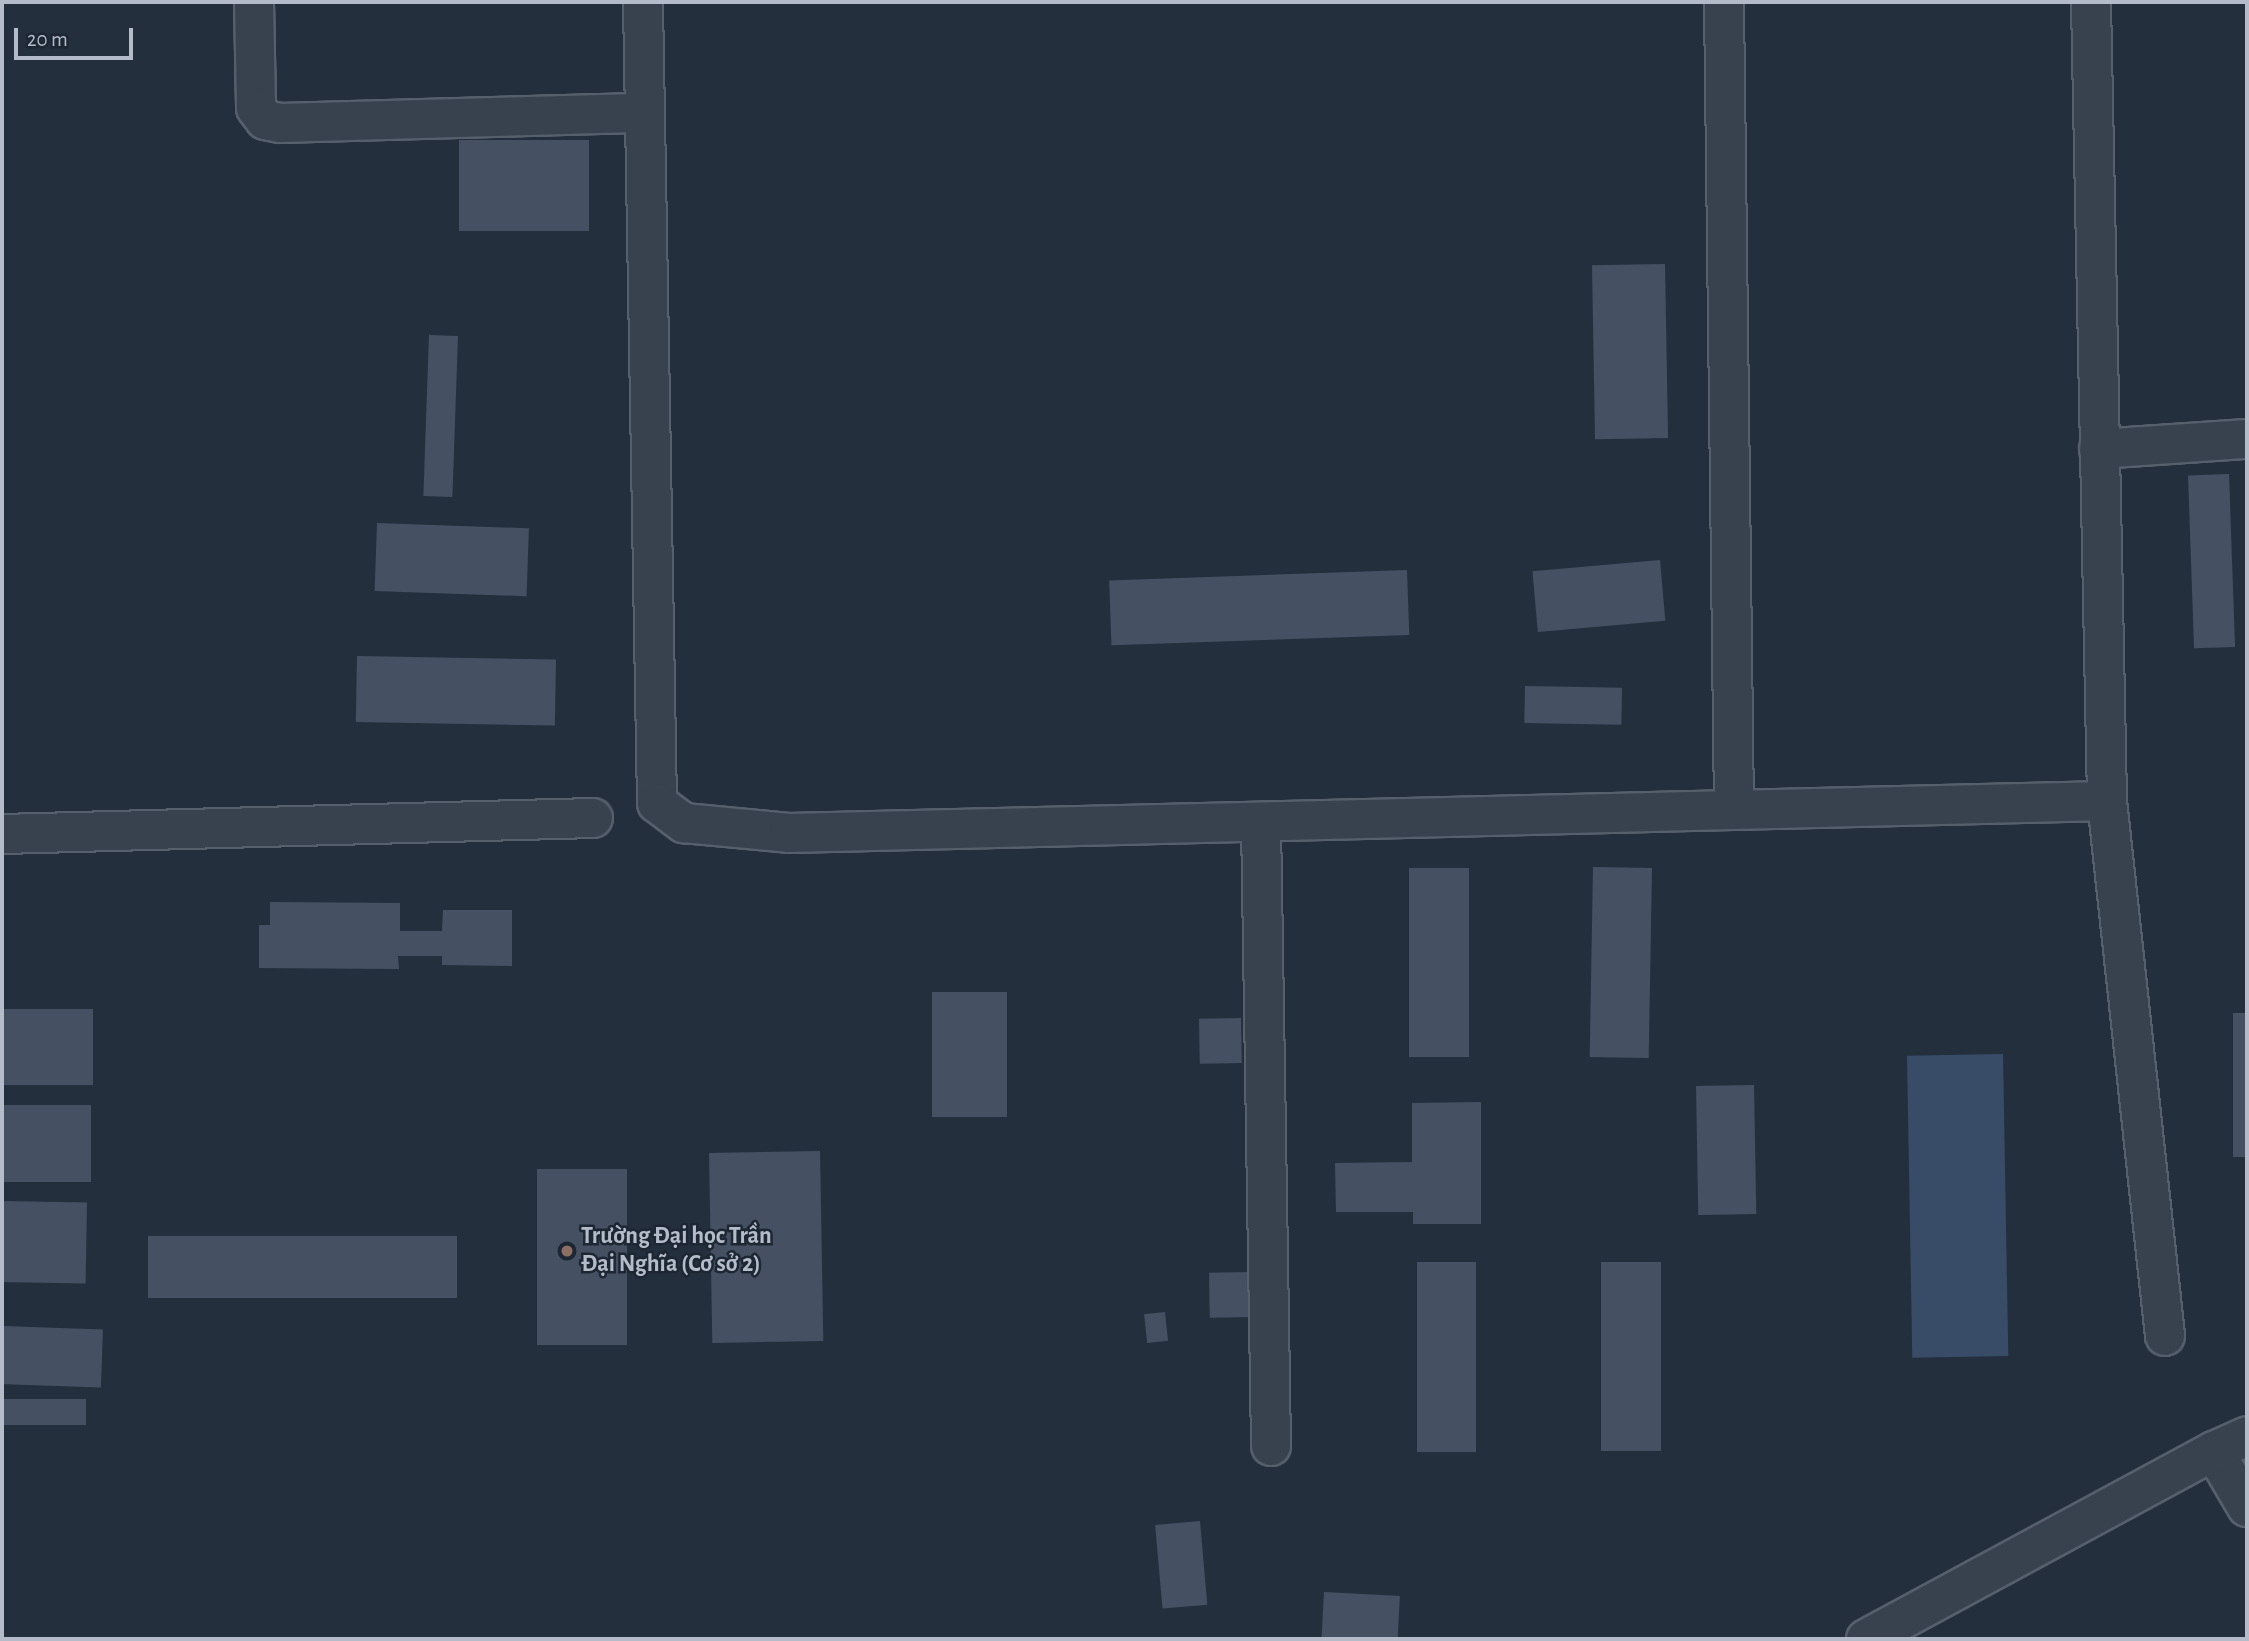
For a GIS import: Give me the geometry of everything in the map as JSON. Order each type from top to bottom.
[{"type":"street","points":[[254,2],[256,108],[265,120],[281,123],[644,113]]},
{"type":"street","points":[[643,2],[657,803],[684,823],[789,834],[2107,801]]},
{"type":"street","points":[[1724,2],[1734,810]]},
{"type":"street","points":[[2091,2],[2107,801],[2165,1336]]},
{"type":"street","points":[[2099,449],[2247,439]]},
{"type":"street","points":[[2,834],[593,818]]},
{"type":"street","points":[[1261,822],[1270,1446]]},
{"type":"street","points":[[1866,1639],[2230,1443],[2247,1507]]},
{"type":"water","points":[[2003,1054],[2008,1356],[1912,1358],[1907,1056]]},
{"type":"building","points":[[459,140],[589,140],[589,231],[459,231]]},
{"type":"building","points":[[1665,264],[1668,438],[1595,439],[1592,265]]},
{"type":"building","points":[[429,335],[458,336],[452,497],[423,496]]},
{"type":"building","points":[[2229,474],[2235,647],[2194,648],[2188,475]]},
{"type":"building","points":[[377,523],[529,528],[527,596],[375,591]]},
{"type":"building","points":[[1660,560],[1665,621],[1538,632],[1532,571]]},
{"type":"building","points":[[1407,570],[1409,635],[1111,645],[1109,580]]},
{"type":"building","points":[[357,656],[556,659],[555,725],[356,722]]},
{"type":"building","points":[[1525,686],[1622,688],[1621,725],[1524,723]]},
{"type":"building","points":[[1593,867],[1652,868],[1649,1058],[1590,1057]]},
{"type":"building","points":[[1409,868],[1469,868],[1469,1057],[1409,1057]]},
{"type":"building","points":[[270,902],[400,903],[400,931],[442,931],[443,910],[512,910],[512,966],[442,965],[442,956],[398,956],[399,969],[259,968],[259,925],[270,925]]},
{"type":"building","points":[[932,992],[1007,992],[1007,1117],[932,1117]]},
{"type":"building","points":[[2,1009],[93,1009],[93,1085],[2,1085]]},
{"type":"building","points":[[2233,1013],[2247,1013],[2247,1157],[2233,1157]]},
{"type":"building","points":[[1241,1018],[1242,1063],[1200,1064],[1199,1019]]},
{"type":"building","points":[[1754,1085],[1756,1214],[1698,1215],[1696,1086]]},
{"type":"building","points":[[1481,1102],[1481,1224],[1413,1224],[1413,1212],[1336,1212],[1335,1163],[1412,1162],[1412,1103]]},
{"type":"building","points":[[2,1105],[91,1105],[91,1182],[2,1182]]},
{"type":"building","points":[[820,1151],[823,1341],[712,1343],[709,1153]]},
{"type":"building","points":[[537,1169],[627,1169],[627,1345],[537,1345]]},
{"type":"building","points":[[2,1201],[87,1202],[86,1283],[2,1282]]},
{"type":"building","points":[[148,1236],[457,1236],[457,1298],[148,1298]]},
{"type":"building","points":[[1417,1262],[1476,1262],[1476,1452],[1417,1452]]},
{"type":"building","points":[[1601,1262],[1661,1262],[1661,1451],[1601,1451]]},
{"type":"building","points":[[1251,1272],[1252,1317],[1210,1318],[1209,1273]]},
{"type":"building","points":[[1165,1312],[1168,1341],[1147,1343],[1144,1314]]},
{"type":"building","points":[[2,1326],[103,1330],[101,1387],[2,1384]]},
{"type":"building","points":[[2,1399],[86,1399],[86,1425],[2,1425]]},
{"type":"building","points":[[1200,1521],[1207,1605],[1162,1609],[1155,1525]]},
{"type":"building","points":[[1324,1592],[1400,1596],[1398,1639],[1322,1637]]},
{"type":"place","name":"Trường Đại học Trần Đại Nghĩa (Cơ sở 2)","points":[[567,1251]]}]
